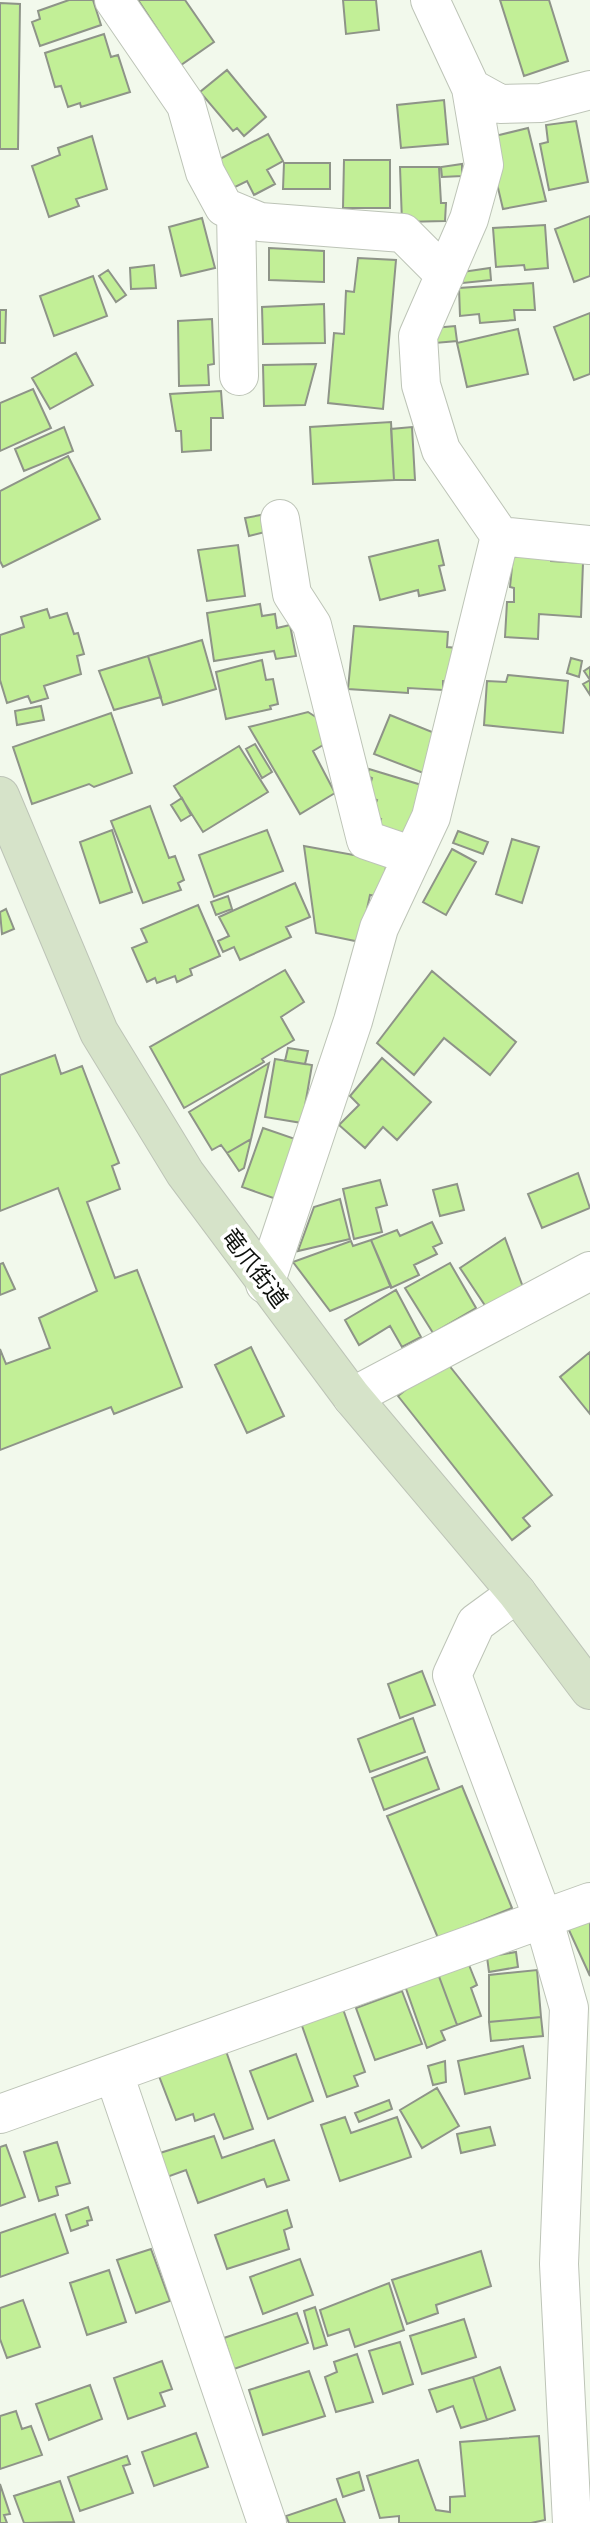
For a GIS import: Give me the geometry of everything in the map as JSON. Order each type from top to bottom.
[{"type":"main road","name":"竜爪街道","points":[[0,796],[99,1032],[185,1173],[265,1284],[352,1397],[517,1592],[590,1690]]},
{"type":"street","points":[[114,0],[186,105],[205,172],[224,207],[260,222],[402,233],[445,275]]},
{"type":"street","points":[[265,1284],[353,1021],[379,928],[431,817],[500,536],[440,450],[421,385],[418,337],[468,219],[484,165],[471,88],[430,0]]},
{"type":"street","points":[[471,88],[500,104],[541,103],[590,90]]},
{"type":"street","points":[[236,212],[239,376]]},
{"type":"street","points":[[280,519],[292,594],[312,625],[366,840],[413,856]]},
{"type":"street","points":[[500,536],[590,545]]},
{"type":"street","points":[[352,1397],[590,1271]]},
{"type":"street","points":[[517,1592],[476,1623],[452,1675],[544,1921],[569,2008],[559,2264],[572,2523]]},
{"type":"street","points":[[0,2115],[544,1921],[590,1902]]},
{"type":"street","points":[[114,2074],[267,2523]]},
{"type":"building","points":[[69,0],[93,0],[101,25],[40,46],[32,22],[40,19],[38,11]]},
{"type":"building","points":[[138,0],[185,0],[214,42],[181,65]]},
{"type":"building","points":[[343,0],[376,0],[379,30],[346,34]]},
{"type":"building","points":[[500,0],[549,0],[568,61],[524,76]]},
{"type":"building","points":[[0,3],[20,4],[18,149],[0,149]]},
{"type":"building","points":[[104,34],[111,57],[118,55],[130,92],[81,107],[80,103],[68,107],[61,86],[55,87],[45,53]]},
{"type":"building","points":[[227,70],[266,117],[244,136],[237,128],[233,131],[200,92]]},
{"type":"building","points":[[444,100],[448,144],[401,148],[397,105]]},
{"type":"building","points":[[576,121],[588,182],[549,190],[540,144],[548,142],[546,125]]},
{"type":"building","points":[[528,128],[546,201],[503,209],[494,171],[495,136]]},
{"type":"building","points":[[268,134],[283,161],[267,170],[275,184],[254,195],[247,181],[231,189],[216,161]]},
{"type":"building","points":[[92,136],[107,189],[76,199],[79,206],[49,217],[32,166],[60,155],[58,148]]},
{"type":"building","points":[[344,160],[390,160],[390,208],[343,208]]},
{"type":"building","points":[[284,163],[330,163],[330,189],[283,189]]},
{"type":"building","points":[[462,164],[462,176],[442,177],[441,167]]},
{"type":"building","points":[[400,167],[439,167],[441,203],[446,203],[445,221],[402,222]]},
{"type":"building","points":[[590,216],[590,276],[574,282],[555,229]]},
{"type":"building","points":[[202,218],[215,268],[181,276],[169,227]]},
{"type":"building","points":[[545,225],[548,268],[525,270],[524,265],[496,267],[493,228]]},
{"type":"building","points":[[269,248],[324,251],[324,282],[269,280]]},
{"type":"building","points":[[358,258],[396,260],[383,409],[328,403],[334,333],[344,334],[346,291],[354,292]]},
{"type":"building","points":[[154,265],[156,288],[131,289],[130,268]]},
{"type":"building","points":[[490,268],[491,280],[463,283],[462,272]]},
{"type":"building","points":[[108,270],[126,295],[116,302],[99,276]]},
{"type":"building","points":[[93,276],[107,316],[54,336],[40,296]]},
{"type":"building","points":[[533,283],[535,310],[514,310],[515,320],[480,323],[479,314],[460,316],[459,288]]},
{"type":"building","points":[[324,304],[325,343],[263,344],[262,307]]},
{"type":"building","points":[[0,310],[6,310],[5,343],[0,343]]},
{"type":"building","points":[[590,313],[590,374],[574,380],[554,327]]},
{"type":"building","points":[[212,319],[214,364],[208,365],[209,385],[179,386],[178,321]]},
{"type":"building","points":[[455,326],[457,341],[435,343],[434,328]]},
{"type":"building","points":[[518,329],[528,374],[467,387],[457,343]]},
{"type":"building","points":[[76,353],[93,385],[50,409],[32,378]]},
{"type":"building","points":[[316,364],[305,405],[264,406],[263,365]]},
{"type":"building","points":[[33,389],[51,428],[0,451],[0,403]]},
{"type":"building","points":[[221,391],[223,418],[211,418],[211,450],[182,452],[181,431],[176,431],[170,394]]},
{"type":"building","points":[[391,422],[394,480],[313,484],[310,427]]},
{"type":"building","points":[[64,427],[73,451],[24,471],[15,449]]},
{"type":"building","points":[[412,427],[415,480],[394,480],[391,429]]},
{"type":"building","points":[[68,456],[100,519],[3,567],[0,561],[0,491]]},
{"type":"building","points":[[266,514],[269,531],[249,536],[245,518]]},
{"type":"building","points":[[438,540],[444,565],[439,566],[445,590],[419,596],[418,590],[380,600],[369,557]]},
{"type":"building","points":[[238,545],[245,596],[207,601],[198,550]]},
{"type":"building","points":[[550,555],[551,561],[583,563],[581,617],[539,614],[538,639],[505,637],[507,602],[514,602],[514,588],[510,587],[513,557]]},
{"type":"building","points":[[260,604],[262,616],[275,614],[277,628],[290,625],[296,656],[276,659],[274,651],[214,661],[207,613]]},
{"type":"building","points":[[47,609],[50,618],[67,613],[74,634],[78,633],[84,654],[77,656],[81,674],[44,686],[48,698],[31,703],[28,696],[7,703],[0,680],[0,635],[24,627],[21,617]]},
{"type":"building","points":[[354,626],[448,632],[447,647],[457,648],[454,682],[443,681],[443,690],[408,688],[408,693],[348,689]]},
{"type":"building","points":[[202,640],[216,689],[163,705],[148,656]]},
{"type":"building","points":[[148,656],[161,697],[114,710],[99,671]]},
{"type":"building","points":[[571,658],[582,661],[579,677],[567,673]]},
{"type":"building","points":[[262,660],[266,680],[273,679],[278,704],[270,706],[271,709],[226,719],[216,672]]},
{"type":"building","points":[[590,667],[590,680],[584,671]]},
{"type":"building","points":[[508,675],[568,681],[563,733],[484,725],[487,681],[506,682]]},
{"type":"building","points":[[590,680],[590,695],[583,684]]},
{"type":"building","points":[[41,706],[44,720],[17,725],[15,711]]},
{"type":"building","points":[[308,712],[319,719],[323,745],[313,751],[335,793],[300,814],[249,727]]},
{"type":"building","points":[[111,713],[132,773],[94,787],[89,784],[32,804],[13,747]]},
{"type":"building","points":[[390,715],[442,736],[426,774],[374,754]]},
{"type":"building","points":[[255,744],[272,772],[262,778],[246,749]]},
{"type":"building","points":[[239,746],[268,792],[203,832],[174,786]]},
{"type":"building","points":[[369,769],[428,787],[406,836],[379,825],[381,819],[371,816],[377,800],[367,796],[372,778],[367,776]]},
{"type":"building","points":[[182,798],[191,815],[181,821],[171,805]]},
{"type":"building","points":[[150,806],[169,858],[175,856],[184,880],[178,883],[181,890],[143,903],[111,821]]},
{"type":"building","points":[[112,830],[132,892],[100,903],[80,842]]},
{"type":"building","points":[[267,830],[283,871],[214,897],[199,855]]},
{"type":"building","points":[[458,831],[488,842],[483,854],[453,843]]},
{"type":"building","points":[[512,839],[539,847],[522,903],[496,894]]},
{"type":"building","points":[[304,846],[387,861],[381,897],[370,895],[360,942],[316,933]]},
{"type":"building","points":[[452,849],[476,862],[446,915],[423,902]]},
{"type":"building","points":[[295,883],[310,917],[286,927],[291,937],[240,960],[234,947],[223,952],[218,941],[229,936],[219,917]]},
{"type":"building","points":[[228,896],[232,909],[216,915],[211,902]]},
{"type":"building","points":[[198,905],[220,956],[190,969],[192,975],[177,982],[175,976],[157,983],[155,978],[147,982],[132,948],[147,942],[141,929]]},
{"type":"building","points":[[6,909],[14,929],[2,934],[0,912]]},
{"type":"building","points":[[285,970],[304,1002],[281,1017],[294,1040],[262,1059],[264,1062],[184,1108],[150,1047]]},
{"type":"building","points":[[432,971],[516,1042],[490,1075],[444,1038],[414,1075],[377,1043]]},
{"type":"building","points":[[288,1048],[308,1051],[305,1064],[285,1061]]},
{"type":"building","points":[[55,1055],[61,1074],[82,1066],[119,1163],[112,1166],[120,1189],[87,1202],[115,1278],[137,1270],[182,1387],[114,1414],[111,1407],[0,1450],[0,1349],[6,1364],[50,1348],[39,1318],[97,1291],[58,1188],[0,1211],[0,1075]]},
{"type":"building","points":[[382,1058],[431,1102],[397,1140],[383,1127],[365,1148],[339,1125],[359,1105],[350,1096]]},
{"type":"building","points":[[275,1059],[312,1065],[302,1123],[265,1117]]},
{"type":"building","points":[[269,1063],[251,1139],[227,1153],[221,1145],[212,1150],[189,1112]]},
{"type":"building","points":[[263,1128],[301,1141],[279,1200],[242,1187]]},
{"type":"building","points":[[251,1139],[244,1168],[239,1171],[227,1153]]},
{"type":"building","points":[[578,1173],[590,1208],[542,1228],[528,1194]]},
{"type":"building","points":[[380,1180],[387,1205],[376,1208],[382,1232],[354,1239],[343,1189]]},
{"type":"building","points":[[457,1184],[464,1210],[440,1216],[433,1190]]},
{"type":"building","points":[[340,1199],[350,1239],[298,1251],[314,1207]]},
{"type":"building","points":[[432,1222],[442,1243],[433,1247],[437,1254],[414,1265],[419,1275],[391,1288],[371,1240],[397,1230],[400,1236]]},
{"type":"building","points":[[505,1238],[524,1290],[488,1310],[460,1268]]},
{"type":"building","points":[[371,1240],[391,1286],[330,1311],[293,1262],[351,1241],[353,1246]]},
{"type":"building","points":[[3,1263],[15,1289],[0,1295],[0,1264]]},
{"type":"building","points":[[450,1263],[476,1308],[433,1333],[405,1288]]},
{"type":"building","points":[[396,1290],[421,1337],[402,1347],[390,1326],[359,1345],[345,1320]]},
{"type":"building","points":[[251,1347],[284,1416],[247,1433],[215,1365]]},
{"type":"building","points":[[590,1352],[590,1414],[560,1377]]},
{"type":"building","points":[[444,1359],[552,1495],[523,1518],[530,1526],[512,1540],[398,1396]]},
{"type":"building","points":[[422,1671],[435,1705],[400,1718],[388,1684]]},
{"type":"building","points":[[413,1718],[425,1752],[370,1772],[358,1739]]},
{"type":"building","points":[[427,1757],[439,1789],[384,1810],[372,1778]]},
{"type":"building","points":[[462,1786],[512,1908],[438,1938],[387,1816]]},
{"type":"building","points":[[590,1918],[590,1976],[568,1928]]},
{"type":"building","points":[[516,1952],[518,1967],[489,1972],[487,1957]]},
{"type":"building","points":[[467,1960],[477,1985],[471,1988],[481,2016],[457,2025],[437,1971]]},
{"type":"building","points":[[537,1970],[541,2017],[489,2022],[489,1975]]},
{"type":"building","points":[[437,1971],[457,2025],[441,2031],[445,2040],[427,2048],[404,1983]]},
{"type":"building","points":[[402,1991],[422,2044],[375,2060],[356,2008]]},
{"type":"building","points":[[343,2009],[365,2072],[354,2076],[358,2086],[327,2097],[301,2023]]},
{"type":"building","points":[[541,2017],[543,2036],[491,2041],[489,2022]]},
{"type":"building","points":[[523,2046],[530,2078],[465,2094],[458,2061]]},
{"type":"building","points":[[226,2051],[253,2129],[224,2139],[214,2114],[195,2121],[193,2114],[176,2120],[159,2076]]},
{"type":"building","points":[[296,2054],[313,2101],[268,2119],[250,2071]]},
{"type":"building","points":[[445,2061],[446,2082],[433,2085],[428,2066]]},
{"type":"building","points":[[437,2088],[459,2126],[422,2148],[400,2110]]},
{"type":"building","points":[[389,2100],[392,2109],[359,2122],[355,2113]]},
{"type":"building","points":[[345,2117],[351,2133],[397,2117],[411,2157],[340,2181],[321,2125]]},
{"type":"building","points":[[490,2127],[495,2145],[461,2153],[457,2134]]},
{"type":"building","points":[[214,2136],[222,2158],[274,2140],[289,2180],[267,2187],[264,2179],[198,2203],[186,2170],[167,2177],[160,2153]]},
{"type":"building","points":[[57,2142],[70,2183],[56,2187],[58,2195],[39,2201],[24,2152]]},
{"type":"building","points":[[6,2145],[25,2197],[0,2206],[0,2147]]},
{"type":"building","points":[[88,2207],[92,2220],[87,2221],[88,2225],[71,2231],[66,2215]]},
{"type":"building","points":[[287,2210],[292,2227],[284,2230],[289,2249],[227,2269],[215,2235]]},
{"type":"building","points":[[55,2214],[68,2253],[0,2277],[0,2233]]},
{"type":"building","points":[[151,2249],[170,2301],[136,2313],[117,2260]]},
{"type":"building","points":[[481,2251],[491,2286],[436,2305],[438,2313],[407,2324],[392,2280]]},
{"type":"building","points":[[300,2259],[313,2295],[263,2314],[250,2277]]},
{"type":"building","points":[[109,2270],[126,2322],[87,2335],[70,2283]]},
{"type":"building","points":[[389,2283],[404,2330],[355,2347],[349,2329],[328,2336],[320,2310]]},
{"type":"building","points":[[23,2300],[40,2347],[7,2358],[0,2339],[0,2308]]},
{"type":"building","points":[[315,2307],[327,2345],[314,2349],[304,2311]]},
{"type":"building","points":[[297,2313],[308,2343],[234,2369],[224,2338]]},
{"type":"building","points":[[464,2319],[476,2357],[422,2374],[410,2336]]},
{"type":"building","points":[[400,2342],[413,2384],[383,2394],[369,2351]]},
{"type":"building","points":[[357,2354],[373,2402],[336,2412],[325,2377],[337,2372],[334,2362]]},
{"type":"building","points":[[162,2361],[172,2389],[160,2393],[165,2406],[128,2419],[114,2378]]},
{"type":"building","points":[[500,2367],[515,2410],[487,2420],[473,2377]]},
{"type":"building","points":[[309,2371],[325,2416],[263,2435],[249,2390]]},
{"type":"building","points":[[473,2377],[487,2420],[461,2428],[453,2406],[437,2412],[429,2390]]},
{"type":"building","points":[[90,2385],[102,2419],[49,2440],[36,2404]]},
{"type":"building","points":[[16,2411],[22,2429],[31,2426],[42,2455],[0,2469],[0,2416]]},
{"type":"building","points":[[196,2433],[208,2467],[154,2486],[142,2452]]},
{"type":"building","points":[[539,2436],[545,2520],[531,2523],[399,2523],[399,2516],[380,2518],[367,2476],[418,2460],[436,2510],[450,2512],[450,2497],[465,2496],[460,2442]]},
{"type":"building","points":[[127,2456],[130,2464],[123,2466],[133,2493],[80,2511],[68,2477]]},
{"type":"building","points":[[359,2472],[364,2490],[343,2497],[337,2479]]},
{"type":"building","points":[[60,2481],[74,2522],[24,2523],[14,2496]]},
{"type":"building","points":[[0,2484],[10,2514],[4,2515],[7,2523],[0,2523]]},
{"type":"building","points":[[336,2499],[345,2523],[289,2523],[286,2516]]}]
